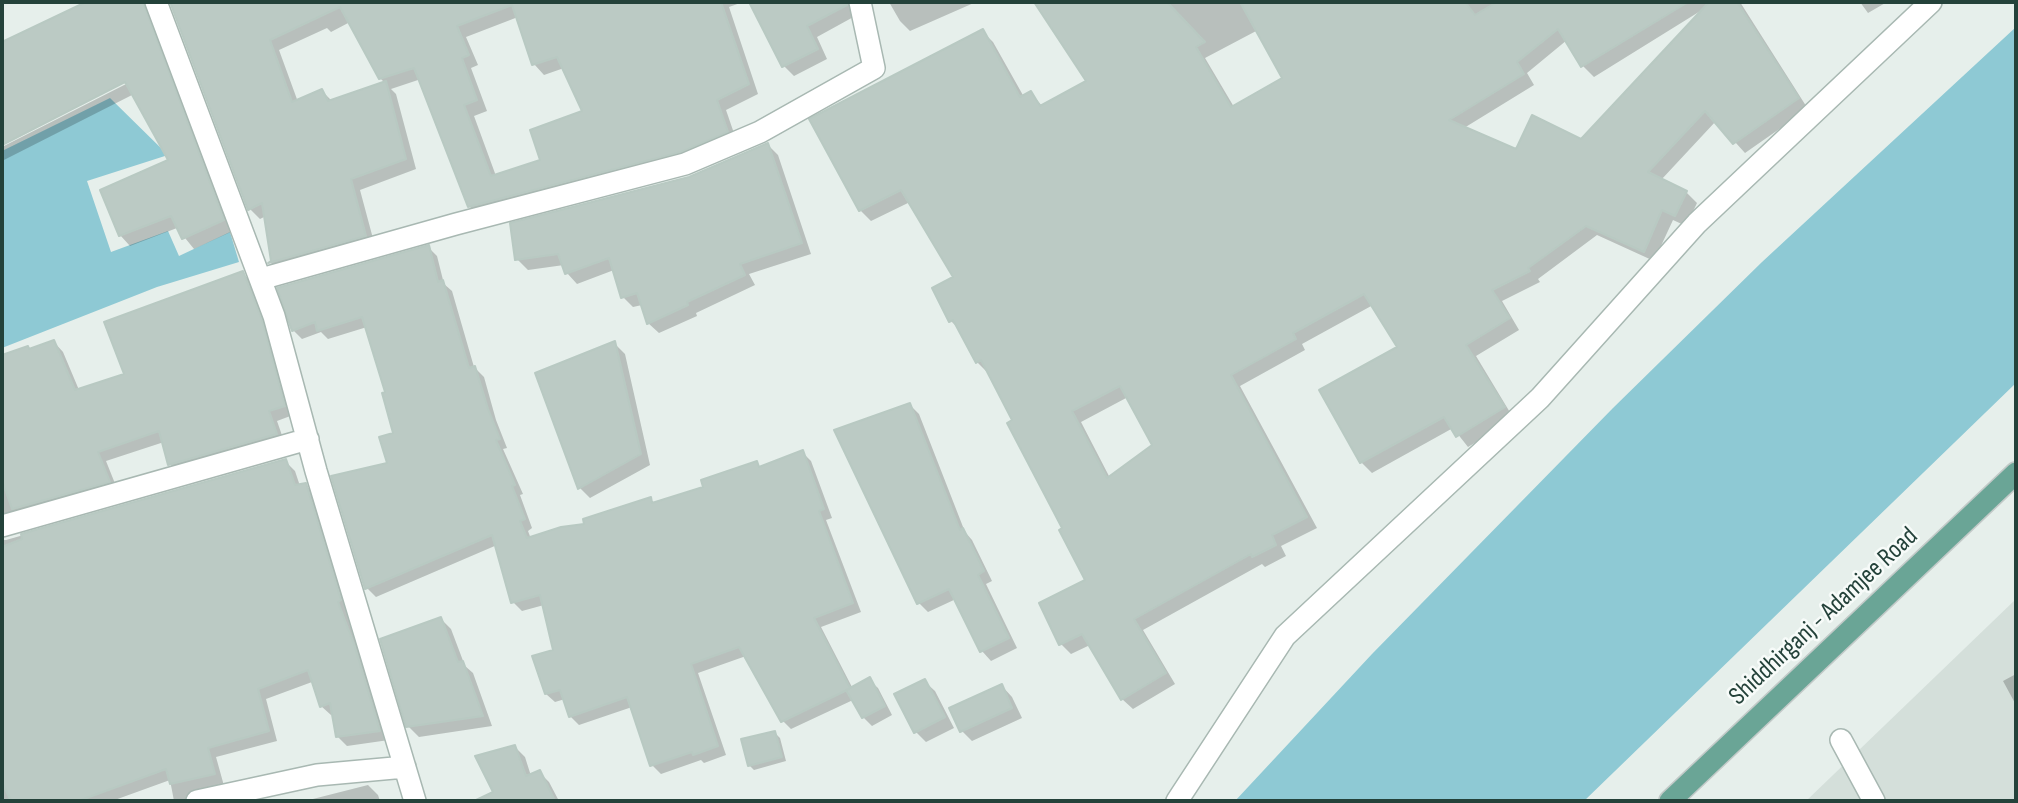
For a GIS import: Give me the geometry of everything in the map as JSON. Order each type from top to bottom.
[{"type":"main road","name":"Shiddhirganj - Adamjee Road","points":[[1670,801],[2016,473]]},
{"type":"street","points":[[156,2],[274,316],[415,801]]},
{"type":"street","points":[[261,279],[469,220],[685,164],[760,132],[874,68],[860,2]]},
{"type":"street","points":[[1177,801],[1285,636],[1540,398],[1697,223],[1931,2]]},
{"type":"street","points":[[2,526],[308,439]]},
{"type":"street","points":[[1840,740],[1874,801]]},
{"type":"street","points":[[197,801],[317,775],[405,766]]},
{"type":"shaded area","points":[[2016,599],[2016,801],[1806,801]]},
{"type":"water","points":[[2016,27],[2016,383],[1584,801],[1235,801],[1372,654],[1613,408],[1762,262]]},
{"type":"water","points":[[110,98],[168,155],[87,181],[111,252],[168,231],[179,256],[230,232],[239,262],[157,287],[2,348],[2,151]]},
{"type":"building","points":[[86,2],[143,2],[224,220],[182,239],[171,216],[119,236],[100,190],[168,160],[125,82],[2,145],[2,42]]},
{"type":"building","points":[[170,2],[721,2],[749,84],[717,100],[728,132],[681,152],[468,207],[414,68],[379,79],[340,7],[270,40],[292,102],[322,89],[328,101],[386,81],[406,159],[351,179],[366,236],[268,263],[271,261],[262,203],[248,210]],"holes":[[[512,5],[532,65],[557,57],[582,111],[530,130],[540,160],[491,176],[464,105],[477,100],[462,58],[469,55],[457,26]]]},
{"type":"building","points":[[749,2],[847,2],[847,5],[807,26],[818,49],[782,67]]},
{"type":"building","points":[[1034,2],[1167,2],[1205,42],[1196,47],[1231,107],[1282,78],[1240,2],[1465,2],[1475,15],[1497,2],[1688,2],[1581,67],[1558,29],[1517,62],[1524,74],[1449,120],[1516,149],[1532,115],[1581,139],[1709,2],[1737,2],[1799,98],[1733,144],[1705,111],[1648,172],[1687,191],[1675,216],[1662,210],[1644,252],[1586,226],[1528,268],[1530,271],[1492,290],[1510,318],[1466,345],[1505,407],[1456,437],[1444,417],[1360,463],[1319,390],[1397,347],[1364,294],[1293,333],[1296,339],[1231,375],[1307,517],[1272,535],[1276,545],[1252,557],[1251,554],[1134,619],[1166,673],[1121,700],[1082,634],[1059,645],[1039,603],[1085,580],[1059,530],[1062,528],[1007,423],[1012,420],[981,360],[976,363],[953,320],[949,322],[932,288],[953,277],[901,190],[859,211],[809,119],[983,29],[1020,97],[1031,91],[1040,106],[1086,81]],"holes":[[[1120,386],[1152,445],[1107,478],[1072,411]]]},
{"type":"building","points":[[768,143],[802,243],[740,264],[745,275],[647,324],[637,293],[621,298],[609,258],[565,274],[558,254],[515,260],[510,223],[689,177]]},
{"type":"building","points":[[429,245],[438,282],[443,280],[469,368],[475,366],[500,439],[496,440],[515,485],[512,486],[525,519],[520,521],[527,538],[561,527],[584,524],[583,519],[651,497],[652,503],[703,487],[701,480],[757,461],[759,467],[803,450],[824,509],[819,511],[853,603],[814,618],[850,688],[870,677],[885,706],[862,718],[846,690],[781,722],[739,647],[691,664],[718,746],[650,766],[627,697],[569,717],[560,690],[545,694],[532,656],[553,650],[540,595],[511,603],[492,535],[365,589],[331,476],[387,463],[379,437],[393,433],[382,393],[385,392],[362,317],[317,331],[315,322],[292,331],[277,288]]},
{"type":"building","points":[[243,271],[262,320],[285,406],[269,411],[277,434],[168,465],[159,431],[98,452],[110,482],[12,509],[2,480],[2,355],[54,340],[75,390],[124,374],[104,322]]},
{"type":"building","points":[[615,341],[641,454],[578,489],[535,373]]},
{"type":"building","points":[[910,403],[960,530],[963,528],[984,571],[978,575],[1009,638],[980,652],[949,589],[917,604],[834,430]]},
{"type":"building","points":[[286,459],[295,485],[306,483],[341,600],[338,602],[354,644],[380,731],[336,737],[330,703],[320,707],[308,670],[258,689],[269,731],[208,748],[215,774],[170,784],[166,769],[78,801],[11,801],[2,782],[2,547],[22,539],[21,534]]},
{"type":"building","points":[[441,617],[458,662],[463,661],[483,716],[406,727],[380,639]]},
{"type":"building","points":[[925,679],[945,717],[914,733],[894,694]]},
{"type":"building","points":[[1002,684],[1012,708],[960,732],[949,708]]},
{"type":"building","points":[[775,731],[782,757],[748,766],[741,739]]},
{"type":"building","points":[[515,745],[526,776],[540,770],[555,801],[474,801],[493,792],[475,756]]}]
